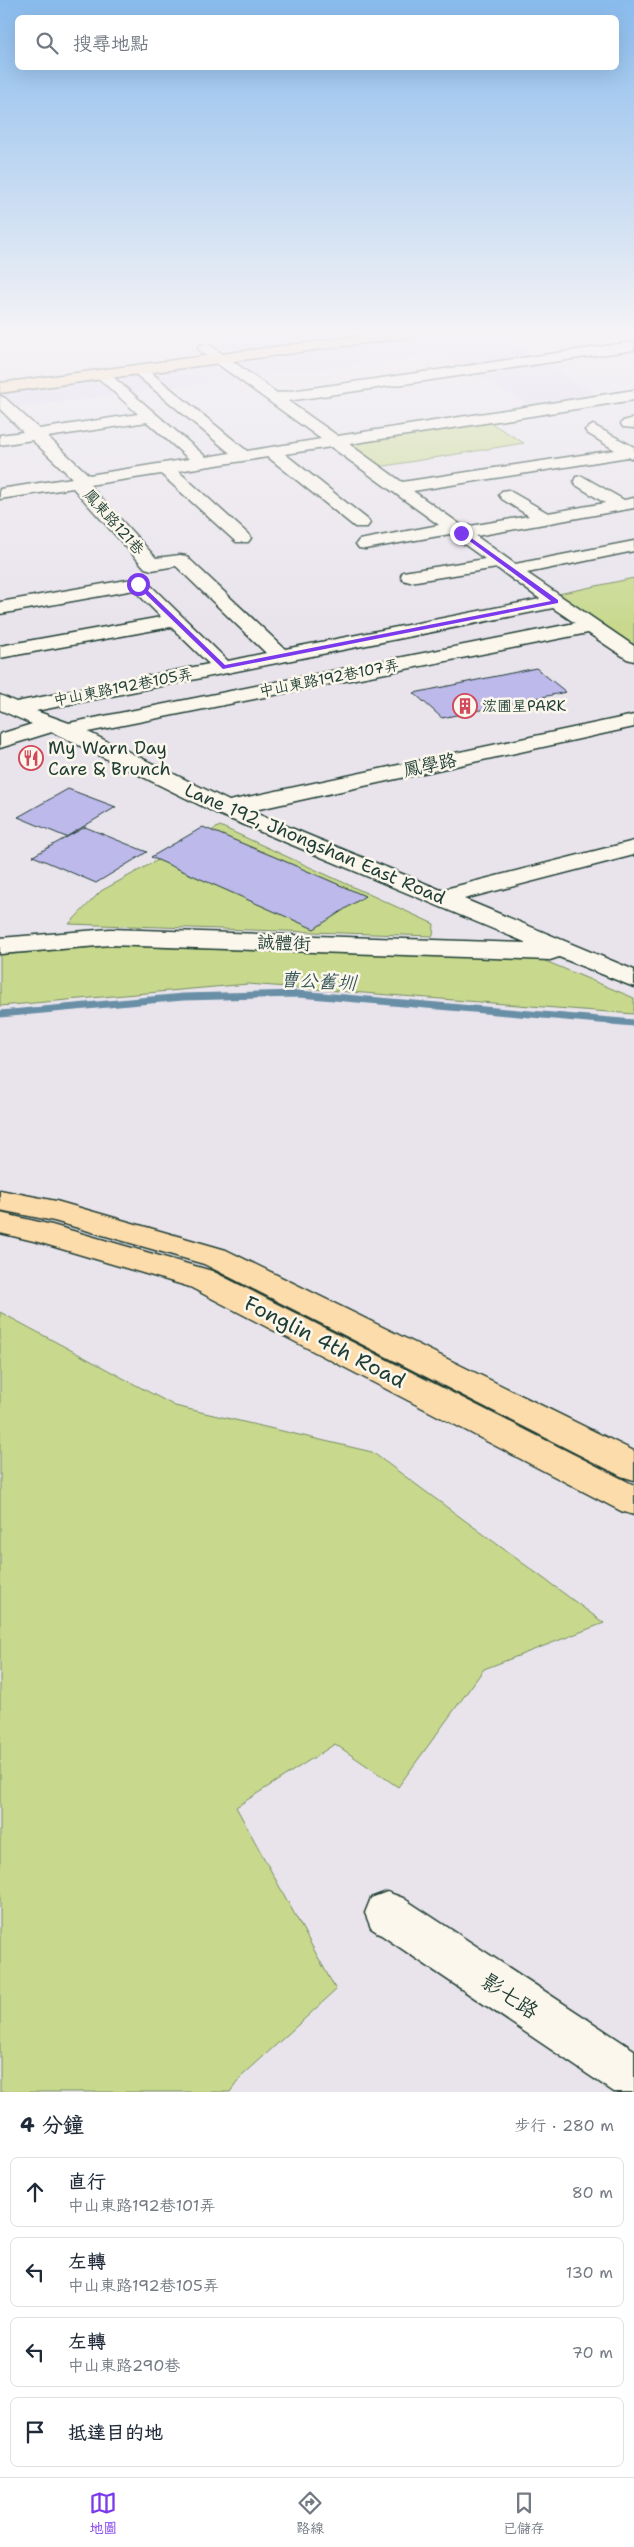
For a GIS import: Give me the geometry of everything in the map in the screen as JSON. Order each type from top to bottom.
[{"type":"main road","name":"Fonglin 4th Road","points":[[0,1200],[56,1211],[215,1257],[634,1467]]},
{"type":"main road","name":"Fonglin 4th Road","points":[[0,1223],[41,1232],[201,1279],[634,1501]]},
{"type":"street","points":[[31,431],[80,481]]},
{"type":"street","points":[[0,440],[64,431]]},
{"type":"street","points":[[166,431],[201,461]]},
{"type":"street","points":[[213,431],[242,455]]},
{"type":"street","points":[[320,431],[556,602],[634,655]]},
{"type":"street","points":[[0,494],[402,431]]},
{"type":"street","points":[[594,431],[632,453]]},
{"type":"street","points":[[270,451],[361,523]]},
{"type":"street","points":[[399,488],[632,453]]},
{"type":"street","points":[[163,467],[242,538]]},
{"type":"street","name":"鳳東路121巷","points":[[80,481],[152,564],[180,560],[280,656]]},
{"type":"street","points":[[582,481],[627,504]]},
{"type":"street","points":[[508,495],[545,518]]},
{"type":"street","points":[[365,544],[627,504]]},
{"type":"street","points":[[410,576],[506,566],[634,546]]},
{"type":"street","points":[[0,608],[138,584],[223,667]]},
{"type":"street","name":"中山東路192巷105弄","points":[[7,705],[223,667],[556,602]]},
{"type":"street","points":[[0,652],[176,620]]},
{"type":"street","name":"中山東路192巷107弄","points":[[0,740],[591,626]]},
{"type":"street","name":"Lane 192, Jhongshan East Road","points":[[7,705],[61,727],[226,809],[634,978]]},
{"type":"street","name":"鳳學路","points":[[226,809],[634,721]]},
{"type":"street","points":[[439,898],[634,848]]},
{"type":"street","name":"誠體街","points":[[0,946],[110,937],[568,952]]},
{"type":"street","name":"影七路","points":[[387,1913],[634,2078]]},
{"type":"green space","points":[[419,431],[504,431],[524,443],[379,467],[353,447],[359,440]]},
{"type":"green space","points":[[634,578],[634,646],[558,594]]},
{"type":"green space","points":[[220,826],[434,924],[433,936],[69,924],[101,891]]},
{"type":"green space","points":[[108,946],[543,960],[634,998],[634,1014],[248,984],[0,1006],[0,955]]},
{"type":"green space","points":[[0,1312],[175,1406],[372,1452],[604,1623],[484,1669],[398,1787],[335,1744],[236,1807],[336,1990],[241,2077],[230,2092],[0,2092]]},
{"type":"building","name":"浤圃星PARK","points":[[536,668],[566,692],[442,718],[414,693]]},
{"type":"building","points":[[68,789],[116,807],[66,837],[18,817]]},
{"type":"building","points":[[85,827],[147,852],[96,883],[33,856]]},
{"type":"building","points":[[203,827],[365,896],[314,929],[151,857]]},
{"type":"waterway","name":"曹公舊圳","points":[[0,1014],[183,997],[299,994],[634,1023]]},
{"type":"place","name":"浤圃星PARK","points":[[465,706]]},
{"type":"place","name":"My Warn Day Care & Brunch","points":[[31,758]]},
{"type":"route","points":[[138,584],[223,667],[556,602],[461,533]]}]
